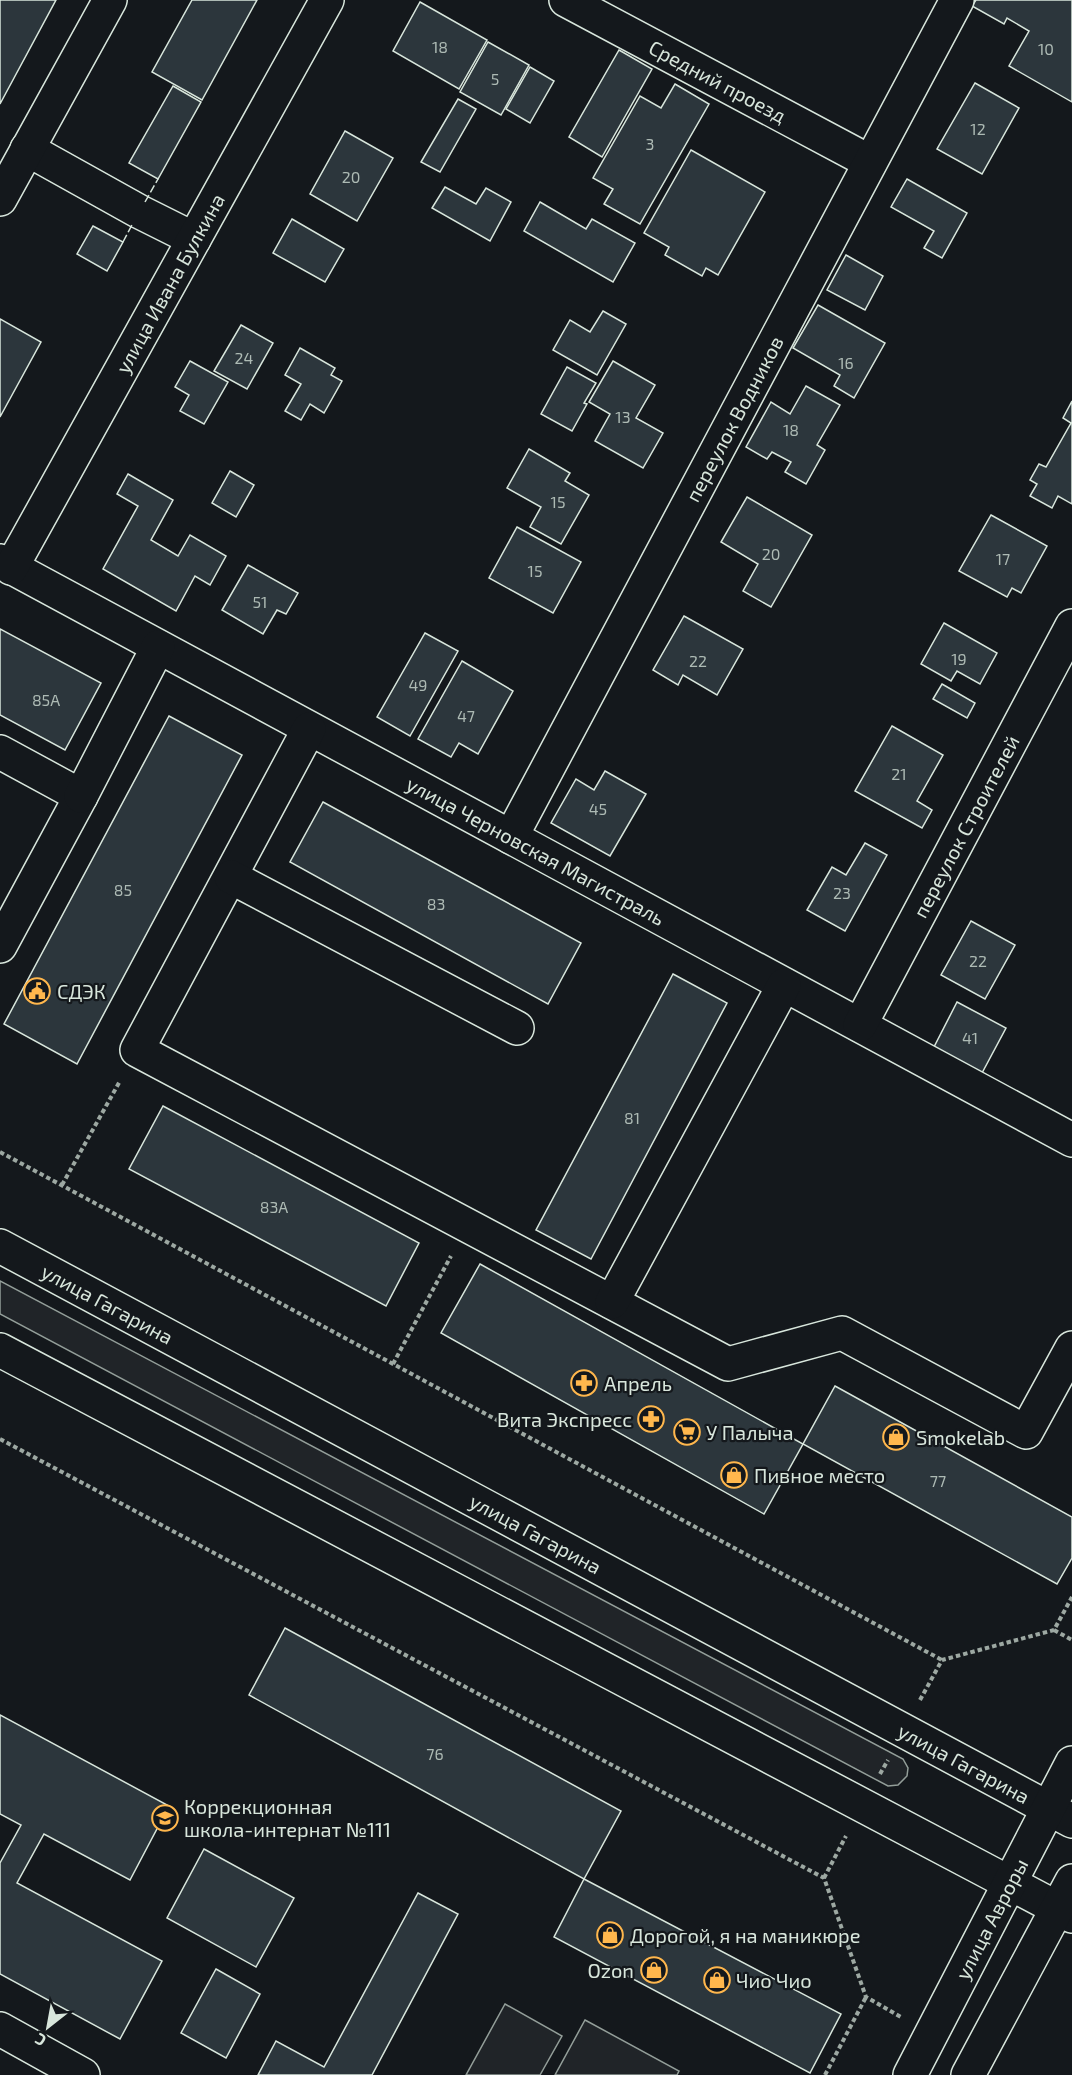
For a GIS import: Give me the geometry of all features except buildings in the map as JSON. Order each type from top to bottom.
[{"type":"street","points":[[0,199],[110,0]]},
{"type":"street","name":"улица Ивана Булкина","points":[[6,565],[194,239],[327,0]]},
{"type":"street","name":"Средний проезд","points":[[566,0],[870,162]]},
{"type":"street","name":"переулок Водников","points":[[510,837],[957,0]]},
{"type":"street","points":[[27,149],[140,212],[194,239]]},
{"type":"street","name":"улица Черновская Магистраль","points":[[6,565],[1072,1140]]},
{"type":"street","name":"переулок Строителей","points":[[860,1025],[1072,626]]},
{"type":"street","points":[[0,946],[158,647]]},
{"type":"street","points":[[309,729],[137,1050],[728,1364],[842,1333],[1026,1432],[1072,1348]]},
{"type":"street","points":[[0,752],[81,796]]},
{"type":"street","points":[[231,877],[517,1028]]},
{"type":"street","points":[[612,1302],[784,985]]},
{"type":"street","name":"улица Гагарина","points":[[0,1246],[1060,1814]]},
{"type":"street","points":[[0,1350],[1010,1884],[1067,1902],[968,2075]]},
{"type":"street","name":"улица Авроры","points":[[910,2075],[1010,1884],[1060,1814],[1072,1763]]},
{"type":"street","points":[[0,2029],[83,2075]]},
{"type":"path","points":[[62,1185],[137,1050]]},
{"type":"path","points":[[0,1152],[942,1660]]},
{"type":"path","points":[[393,1364],[467,1225]]},
{"type":"path","points":[[0,1439],[824,1878],[866,1997],[825,2075]]},
{"type":"path","points":[[1054,1630],[1072,1640]]},
{"type":"shaded area","points":[[0,1281],[903,1759],[908,1768],[907,1776],[898,1785],[888,1786],[0,1314]]},
{"type":"shaded area","points":[[505,2004],[562,2036],[540,2075],[466,2075]]},
{"type":"shaded area","points":[[585,2020],[679,2071],[677,2075],[555,2075]]},
{"type":"fence","points":[[145,202],[158,179]]},
{"type":"fence","points":[[123,242],[133,223]]},
{"type":"place","name":"СДЭК","points":[[37,991]]},
{"type":"place","name":"Апрель","points":[[584,1383]]},
{"type":"place","name":"Вита Экспресс","points":[[651,1419]]},
{"type":"place","name":"У Палыча","points":[[687,1432]]},
{"type":"place","name":"Smokelab","points":[[896,1437]]},
{"type":"place","name":"Пивное место","points":[[734,1475]]},
{"type":"place","name":"Коррекционная школа-интернат №111","points":[[165,1818]]},
{"type":"place","name":"Дорогой, я на маникюре","points":[[610,1935]]},
{"type":"place","name":"Ozon","points":[[654,1970]]},
{"type":"place","name":"Чио Чио","points":[[717,1980]]}]
